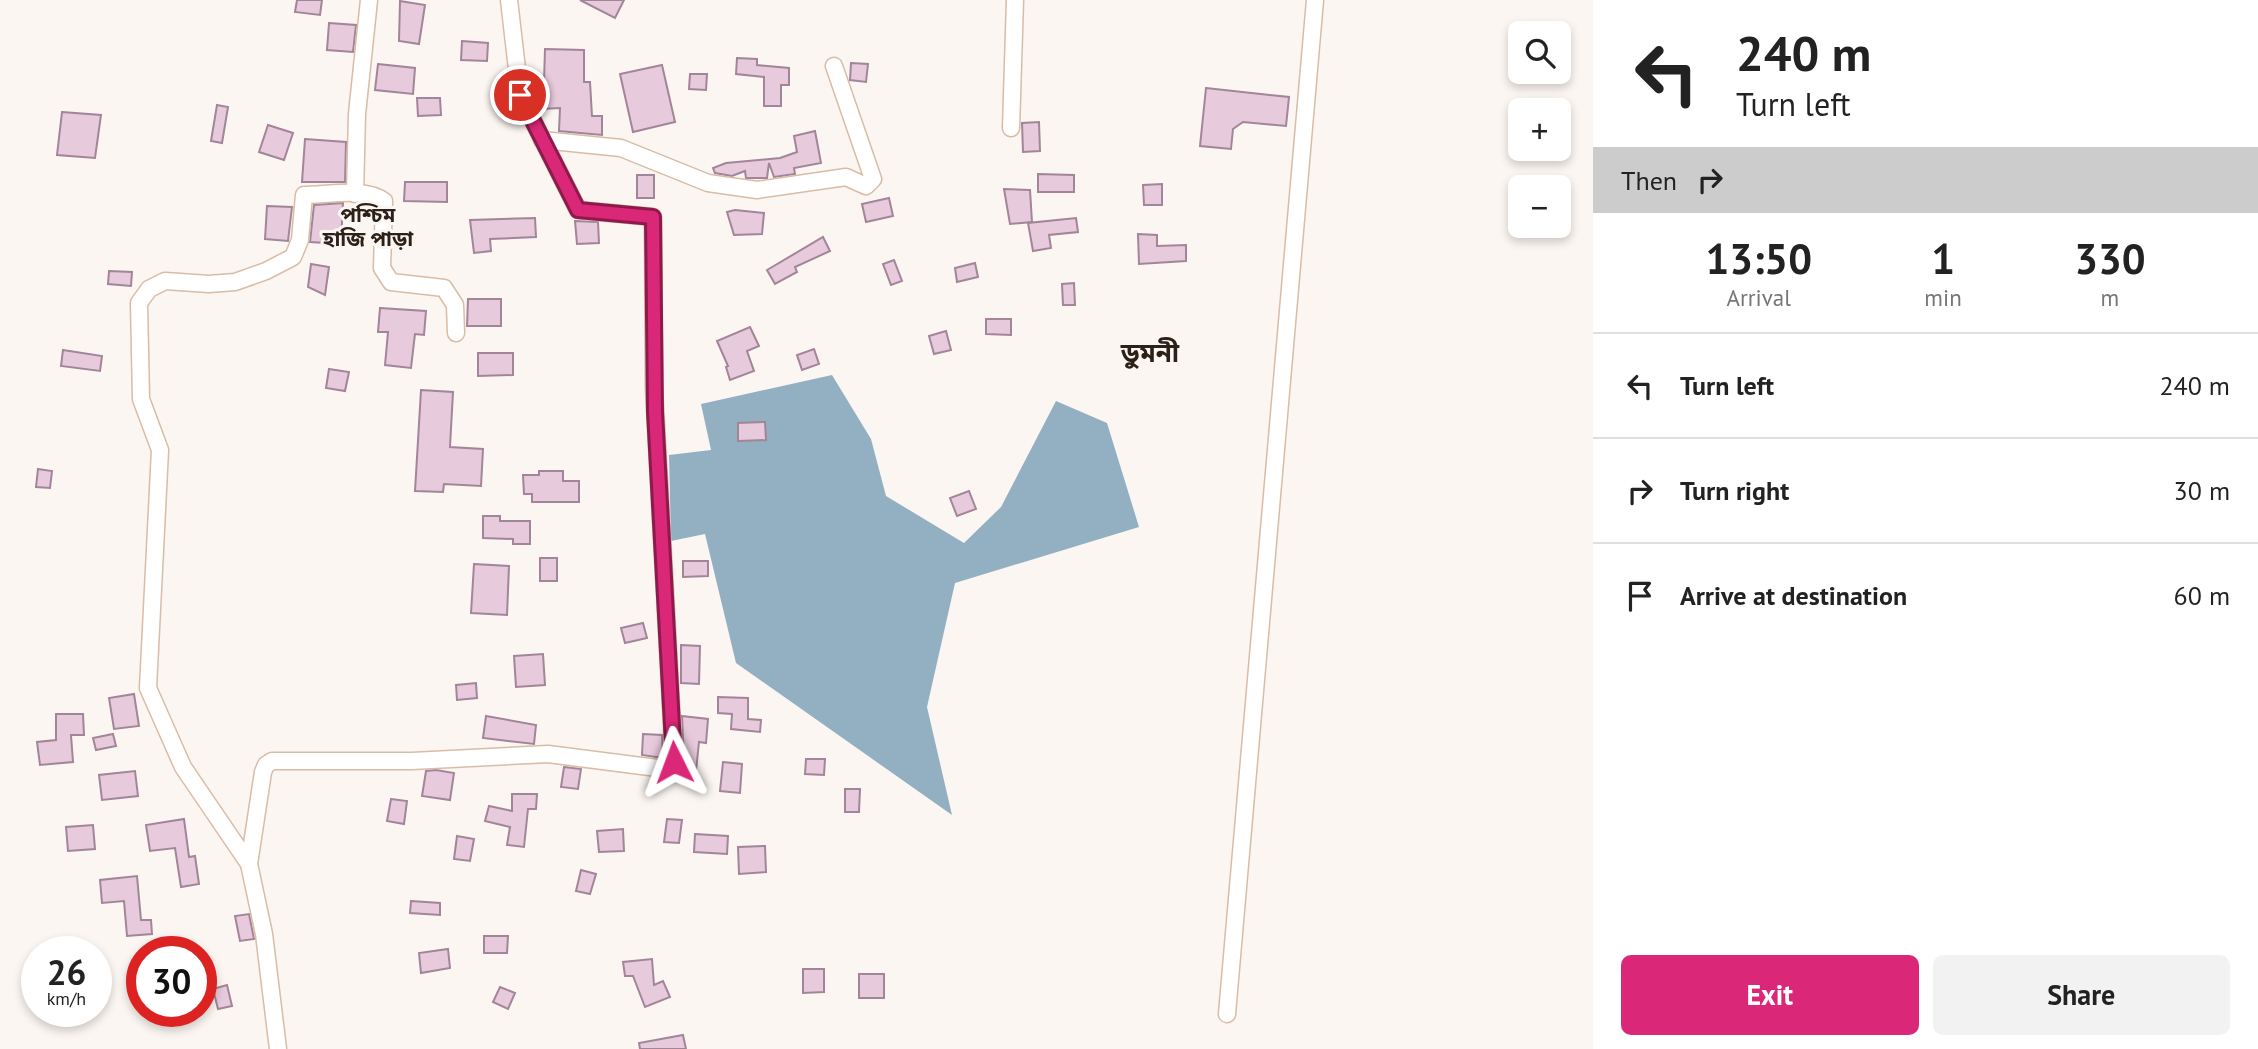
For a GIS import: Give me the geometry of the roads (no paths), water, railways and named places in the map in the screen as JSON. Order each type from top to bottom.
[{"type":"street","points":[[355,194],[357,114],[369,0]]},
{"type":"street","points":[[278,1049],[264,934],[249,864],[266,765],[272,761],[412,761],[548,754],[665,769],[671,768],[674,762],[654,388],[653,217],[578,210],[520,95],[509,0]]},
{"type":"street","points":[[1011,128],[1015,0]]},
{"type":"street","points":[[1227,1014],[1315,0]]},
{"type":"street","points":[[542,140],[621,148],[708,183],[757,190],[845,177],[866,186],[873,178],[834,66]]},
{"type":"street","points":[[249,864],[183,767],[148,688],[160,450],[141,399],[139,303],[149,289],[165,281],[209,284],[235,282],[266,271],[293,257],[300,240],[304,195],[355,194],[379,197],[384,201],[382,268],[391,282],[444,288],[455,305],[456,333]]},
{"type":"water","points":[[832,375],[871,439],[886,496],[964,543],[1001,507],[1056,401],[1107,423],[1139,527],[955,583],[927,707],[952,815],[736,663],[705,534],[671,541],[669,455],[711,450],[701,404]]},
{"type":"district","name":"পশ্চিম হাজি পাড়া","points":[[368,226]]},
{"type":"district","name":"ডুমনী","points":[[1150,352]]}]
